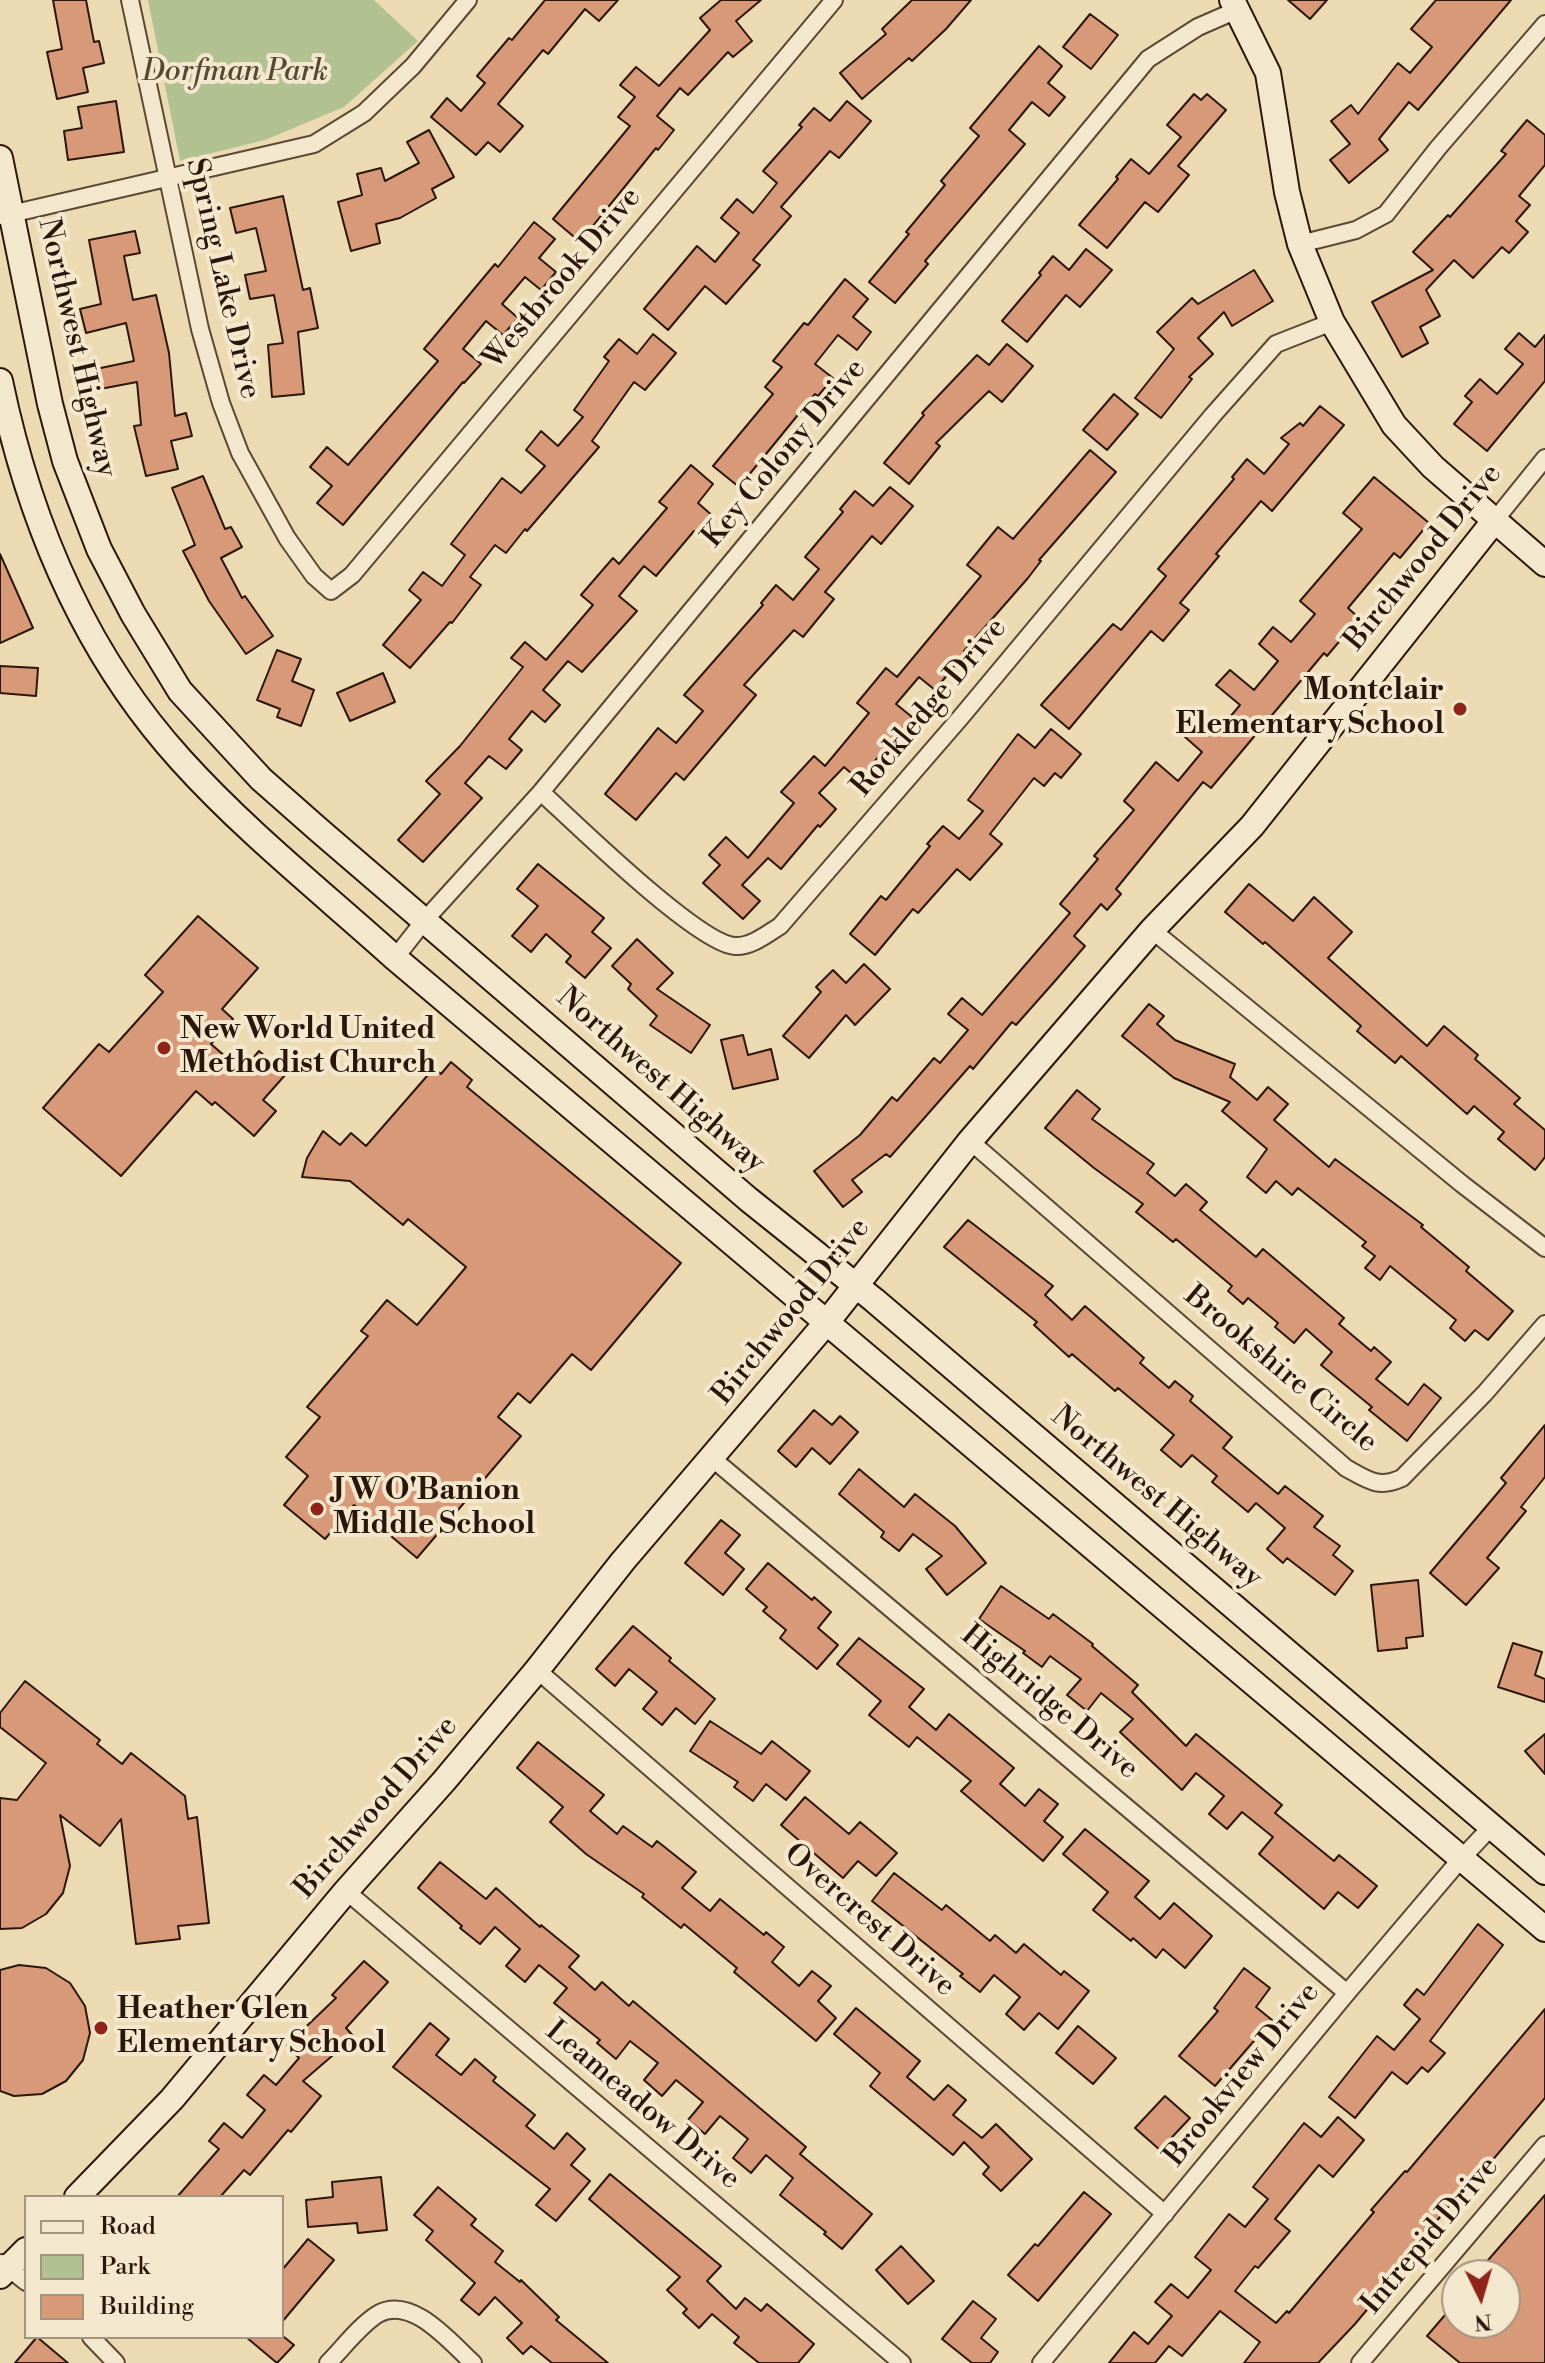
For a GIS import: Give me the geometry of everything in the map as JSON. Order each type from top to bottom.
[{"type":"main road","points":[[1234,5],[1268,73],[1287,192],[1300,244],[1332,322],[1394,425],[1433,467],[1545,564]]},
{"type":"main road","name":"Northwest Highway","points":[[0,158],[6,215],[65,461],[99,549],[133,614],[180,691],[261,779],[424,921],[1545,1872]]},
{"type":"main road","points":[[0,381],[25,483],[59,573],[91,637],[141,712],[218,798],[395,958],[1545,1929]]},
{"type":"main road","name":"Birchwood Drive","points":[[79,2195],[172,2099],[537,1670],[623,1561],[827,1322],[970,1141],[1152,930],[1252,826],[1495,520]]},
{"type":"main road","points":[[9,2272],[24,2253]]},
{"type":"street","name":"Spring Lake Drive","points":[[130,0],[200,329],[221,403],[240,453],[287,538],[314,576],[331,591]]},
{"type":"street","points":[[6,215],[314,144],[364,113],[413,66],[468,0]]},
{"type":"street","name":"Westbrook Drive","points":[[331,591],[352,575],[834,0]]},
{"type":"street","name":"Key Colony Drive","points":[[395,958],[424,921],[541,792],[1148,59],[1234,5]]},
{"type":"street","points":[[1300,244],[1356,230],[1386,214],[1438,148],[1545,24]]},
{"type":"street","name":"Rockledge Drive","points":[[541,792],[643,885],[708,936],[737,946],[759,939],[780,926],[1276,344],[1332,322]]},
{"type":"street","name":"Birchwood Drive","points":[[1495,520],[1545,458]]},
{"type":"street","points":[[1152,930],[1462,1184],[1545,1248]]},
{"type":"street","name":"Brookshire Circle","points":[[970,1141],[1346,1468],[1373,1483],[1388,1485],[1402,1478],[1485,1393],[1545,1324]]},
{"type":"street","name":"Highridge Drive","points":[[713,1459],[1347,1993]]},
{"type":"street","name":"Overcrest Drive","points":[[537,1670],[1165,2214]]},
{"type":"street","name":"Brookview Drive","points":[[1041,2363],[1347,1993],[1492,1826]]},
{"type":"street","name":"Leameadow Drive","points":[[346,1891],[902,2363]]},
{"type":"street","name":"Intrepid Drive","points":[[1360,2363],[1545,2145]]},
{"type":"street","points":[[328,2363],[378,2314],[396,2308],[417,2313],[473,2363]]},
{"type":"street","points":[[93,2339],[116,2363]]},
{"type":"green space","name":"Dorfman Park","points":[[148,0],[374,0],[418,41],[344,107],[265,140],[180,161]]},
{"type":"building","points":[[53,0],[86,0],[94,42],[99,41],[104,63],[83,68],[88,92],[57,99],[47,52],[62,49]]},
{"type":"building","points":[[545,0],[618,0],[599,21],[585,9],[548,54],[543,50],[498,104],[523,126],[500,152],[488,142],[476,155],[431,117],[447,98],[461,111],[485,83],[477,76]]},
{"type":"building","points":[[721,0],[761,0],[736,21],[752,41],[733,57],[728,52],[688,95],[680,88],[657,116],[674,130],[580,242],[553,219],[630,126],[618,117],[635,97],[620,85],[636,67],[659,86],[710,30],[700,18]]},
{"type":"building","points":[[912,0],[971,0],[912,61],[909,58],[862,99],[840,73],[886,34],[882,29]]},
{"type":"building","points":[[1288,0],[1327,0],[1310,19]]},
{"type":"building","points":[[1436,0],[1511,0],[1418,110],[1409,102],[1379,139],[1388,150],[1349,183],[1330,160],[1350,144],[1331,121],[1351,105],[1358,114],[1398,63],[1410,73],[1432,47],[1411,29]]},
{"type":"building","points":[[1090,14],[1118,35],[1091,69],[1063,47]]},
{"type":"building","points":[[1039,46],[1062,66],[1048,83],[1065,97],[1049,116],[1032,102],[1009,130],[1025,144],[925,261],[928,264],[895,303],[869,282],[945,185],[941,181],[979,136],[970,128]]},
{"type":"building","points":[[1194,94],[1201,100],[1207,94],[1226,110],[1178,166],[1189,175],[1158,212],[1145,202],[1107,248],[1079,225],[1131,159],[1149,174],[1181,137],[1167,125]]},
{"type":"building","points":[[116,101],[124,152],[68,160],[64,131],[82,128],[78,107]]},
{"type":"building","points":[[847,101],[871,121],[839,158],[830,151],[781,207],[791,216],[753,260],[760,265],[726,304],[705,286],[668,330],[644,309],[697,246],[715,262],[739,233],[721,218],[737,199],[753,213],[777,183],[763,171],[802,127],[799,125],[814,108],[830,121]]},
{"type":"building","points":[[1527,120],[1545,135],[1545,165],[1519,196],[1530,205],[1516,221],[1528,232],[1509,253],[1502,247],[1473,278],[1454,260],[1426,290],[1440,316],[1420,327],[1428,343],[1402,357],[1372,302],[1433,270],[1413,252],[1448,215],[1450,217],[1506,154],[1501,151]]},
{"type":"building","points":[[429,130],[454,177],[432,189],[436,198],[400,218],[376,224],[380,243],[351,251],[338,202],[362,195],[357,174],[381,168],[385,181],[419,163],[407,142]]},
{"type":"building","points":[[283,196],[303,290],[310,288],[318,328],[298,332],[304,394],[272,397],[268,345],[283,343],[274,295],[250,299],[245,275],[266,271],[256,228],[236,233],[230,208]]},
{"type":"building","points":[[534,222],[555,239],[539,258],[556,272],[541,290],[525,277],[502,304],[518,318],[503,335],[486,321],[463,349],[481,364],[343,525],[317,503],[332,486],[310,467],[327,447],[348,465],[438,361],[424,349]]},
{"type":"building","points":[[135,231],[140,253],[124,256],[133,300],[156,295],[169,353],[175,416],[186,413],[192,436],[171,441],[178,469],[146,476],[134,426],[141,425],[137,382],[100,389],[96,369],[134,361],[126,323],[86,333],[80,309],[101,304],[89,240]]},
{"type":"building","points":[[1086,249],[1112,270],[1080,307],[1066,295],[1027,342],[1002,321],[1053,256],[1069,270]]},
{"type":"building","points":[[1254,270],[1273,301],[1232,326],[1224,312],[1198,338],[1213,354],[1189,377],[1192,379],[1161,418],[1135,398],[1174,349],[1157,332],[1192,298],[1198,304]]},
{"type":"building","points":[[845,279],[868,299],[853,317],[871,332],[857,350],[838,335],[815,364],[833,378],[818,396],[815,394],[739,487],[713,466],[773,394],[765,387],[782,367],[773,361],[804,323],[808,325]]},
{"type":"building","points":[[1519,333],[1535,347],[1545,335],[1545,381],[1487,451],[1454,424],[1472,402],[1465,396],[1480,379],[1497,394],[1523,364],[1505,349]]},
{"type":"building","points":[[653,334],[676,353],[645,390],[634,382],[592,441],[599,447],[527,531],[525,529],[506,553],[495,545],[470,577],[481,585],[452,623],[410,668],[383,645],[421,600],[409,590],[423,572],[442,586],[465,555],[451,544],[502,478],[521,493],[545,466],[526,450],[541,431],[558,446],[583,417],[574,410],[609,361],[604,357],[619,339],[637,354]]},
{"type":"building","points":[[1007,344],[1033,366],[1002,402],[989,391],[936,443],[940,446],[909,484],[884,463],[924,415],[922,413],[977,355],[989,365]]},
{"type":"building","points":[[1114,394],[1138,414],[1107,450],[1083,430]]},
{"type":"building","points":[[1320,406],[1344,425],[1272,511],[1261,501],[1216,554],[1219,556],[1180,603],[1189,610],[1163,641],[1151,631],[1069,729],[1041,705],[1113,624],[1121,630],[1166,576],[1158,569],[1234,479],[1232,477],[1247,459],[1264,474],[1289,444],[1281,438],[1300,423],[1303,426]]},
{"type":"building","points":[[1090,450],[1116,472],[1039,560],[1028,578],[964,651],[935,690],[919,677],[896,704],[912,717],[859,780],[844,767],[819,793],[836,809],[820,827],[818,825],[781,869],[768,858],[742,885],[760,901],[743,919],[703,883],[720,865],[709,855],[726,837],[748,858],[794,803],[781,792],[814,756],[825,766],[869,713],[857,703],[886,668],[897,677],[981,576],[967,565],[998,527],[1013,539]]},
{"type":"building","points":[[691,465],[713,484],[698,503],[715,518],[700,536],[694,531],[656,576],[644,566],[619,596],[637,611],[582,672],[568,661],[543,690],[560,705],[545,722],[532,711],[509,739],[522,750],[506,769],[489,756],[465,783],[482,798],[423,862],[398,840],[440,794],[426,781],[460,746],[523,667],[511,658],[525,642],[546,660],[593,605],[581,595],[613,558],[619,564],[667,508],[659,502]]},
{"type":"building","points":[[203,476],[225,529],[231,527],[242,547],[221,558],[242,598],[245,596],[273,636],[246,654],[209,601],[183,551],[195,545],[172,488]]},
{"type":"building","points":[[1374,477],[1429,523],[1400,558],[1394,553],[1348,608],[1359,618],[1327,656],[1324,653],[1211,788],[1203,782],[1116,889],[1121,894],[1107,910],[1101,904],[1074,936],[1085,946],[1016,1025],[1012,1022],[973,1069],[970,1066],[890,1157],[886,1154],[852,1180],[862,1192],[843,1207],[814,1171],[860,1135],[892,1097],[897,1101],[934,1058],[940,1063],[968,1030],[948,1014],[962,998],[982,1015],[1070,913],[1060,904],[1098,859],[1094,856],[1134,810],[1124,801],[1156,762],[1178,781],[1202,752],[1185,737],[1198,721],[1215,735],[1240,705],[1216,685],[1230,670],[1254,690],[1278,661],[1259,644],[1273,627],[1291,642],[1315,614],[1300,601],[1362,529],[1343,513]]},
{"type":"building","points":[[890,487],[913,506],[881,544],[872,536],[825,592],[834,599],[803,637],[794,630],[744,685],[756,695],[684,780],[676,773],[636,820],[605,794],[658,728],[676,743],[703,711],[684,695],[763,605],[761,603],[776,585],[793,600],[819,569],[805,557],[843,512],[840,509],[855,491],[873,506]]},
{"type":"building","points":[[0,554],[33,628],[0,643]]},
{"type":"building","points":[[277,650],[301,659],[292,681],[314,690],[301,726],[277,717],[280,709],[257,700]]},
{"type":"building","points":[[0,666],[38,668],[36,696],[0,693]]},
{"type":"building","points":[[383,673],[395,702],[350,721],[337,693]]},
{"type":"building","points":[[1051,729],[1081,754],[1061,778],[1055,773],[1044,786],[1034,778],[990,834],[1002,844],[970,880],[957,869],[918,913],[913,909],[875,955],[850,934],[881,896],[886,900],[943,826],[959,839],[983,811],[968,800],[1018,734],[1035,748]]},
{"type":"building","points":[[538,864],[604,918],[592,932],[611,948],[585,978],[566,962],[571,956],[546,934],[531,952],[512,936],[538,906],[517,889]]},
{"type":"building","points":[[1249,884],[1293,921],[1314,897],[1352,932],[1328,958],[1427,1046],[1444,1026],[1478,1055],[1475,1059],[1520,1098],[1514,1104],[1545,1130],[1545,1157],[1535,1170],[1498,1139],[1504,1132],[1474,1106],[1467,1114],[1401,1056],[1395,1063],[1357,1031],[1361,1026],[1265,942],[1263,944],[1225,912]]},
{"type":"building","name":"New World United Methodist Church","points":[[198,916],[258,968],[222,1009],[233,1019],[211,1044],[242,1071],[259,1051],[286,1074],[263,1100],[276,1111],[254,1136],[215,1102],[212,1105],[196,1091],[121,1176],[43,1108],[99,1044],[109,1052],[163,992],[145,975]]},
{"type":"building","points":[[637,939],[673,973],[657,989],[710,1025],[691,1053],[650,1025],[657,1016],[628,989],[631,984],[612,966]]},
{"type":"building","points":[[864,964],[890,989],[855,1025],[846,1015],[809,1058],[783,1036],[821,992],[816,987],[833,970],[846,983]]},
{"type":"building","points":[[1149,1004],[1164,1016],[1157,1024],[1175,1040],[1235,1064],[1230,1077],[1257,1100],[1268,1087],[1288,1104],[1274,1120],[1329,1167],[1335,1159],[1423,1225],[1421,1227],[1469,1267],[1466,1271],[1513,1311],[1488,1340],[1475,1330],[1465,1341],[1450,1328],[1456,1320],[1390,1266],[1380,1280],[1365,1268],[1375,1256],[1362,1246],[1366,1242],[1298,1188],[1292,1195],[1276,1181],[1266,1193],[1247,1177],[1267,1149],[1222,1111],[1230,1102],[1174,1078],[1122,1036]]},
{"type":"building","points":[[743,1035],[748,1055],[771,1049],[778,1079],[733,1089],[721,1040]]},
{"type":"building","points":[[451,1062],[472,1080],[467,1087],[681,1263],[591,1370],[572,1354],[530,1403],[518,1393],[498,1417],[521,1436],[417,1558],[354,1505],[325,1539],[284,1505],[308,1476],[286,1457],[320,1417],[307,1407],[368,1336],[361,1331],[387,1300],[417,1325],[466,1267],[408,1219],[403,1225],[350,1181],[302,1177],[307,1158],[323,1131],[340,1145],[351,1133],[366,1146],[434,1068],[441,1074]]},
{"type":"building","points":[[1077,1090],[1100,1109],[1092,1119],[1154,1164],[1147,1173],[1175,1196],[1186,1184],[1207,1202],[1200,1210],[1256,1257],[1263,1249],[1344,1318],[1339,1324],[1371,1351],[1374,1347],[1391,1362],[1376,1379],[1408,1405],[1424,1384],[1441,1398],[1407,1441],[1321,1365],[1332,1352],[1306,1329],[1294,1343],[1275,1327],[1278,1323],[1248,1298],[1243,1304],[1228,1291],[1232,1286],[1176,1239],[1173,1242],[1136,1212],[1143,1204],[1045,1128]]},
{"type":"building","points":[[968,1220],[1053,1286],[1045,1295],[1072,1320],[1085,1306],[1144,1358],[1140,1363],[1169,1388],[1175,1381],[1193,1396],[1190,1401],[1232,1437],[1223,1448],[1278,1494],[1285,1486],[1323,1516],[1314,1527],[1340,1546],[1333,1555],[1353,1571],[1335,1595],[1287,1558],[1283,1563],[1267,1549],[1285,1528],[1256,1503],[1248,1512],[1212,1482],[1217,1476],[1192,1455],[1181,1467],[1161,1450],[1174,1435],[1118,1388],[1115,1391],[1072,1354],[1069,1357],[1034,1325],[1037,1322],[944,1247]]},
{"type":"building","points":[[814,1410],[832,1425],[840,1416],[858,1432],[830,1464],[812,1448],[796,1467],[778,1451]]},
{"type":"building","points":[[1545,1425],[1545,1477],[1521,1507],[1526,1511],[1487,1558],[1499,1568],[1466,1605],[1430,1573],[1506,1483],[1501,1478]]},
{"type":"building","points":[[859,1469],[904,1507],[915,1494],[955,1526],[986,1563],[947,1595],[926,1569],[942,1556],[913,1534],[899,1551],[881,1537],[884,1532],[839,1494]]},
{"type":"building","points":[[721,1520],[740,1535],[725,1553],[744,1569],[723,1595],[685,1563]]},
{"type":"building","points":[[768,1563],[831,1612],[818,1628],[838,1645],[817,1669],[780,1638],[786,1630],[763,1611],[767,1607],[746,1589]]},
{"type":"building","points":[[1418,1580],[1423,1636],[1406,1638],[1407,1648],[1378,1651],[1371,1585]]},
{"type":"building","points":[[1001,1586],[1049,1619],[1053,1614],[1093,1644],[1138,1685],[1132,1692],[1186,1746],[1196,1734],[1282,1805],[1275,1813],[1334,1861],[1339,1855],[1377,1886],[1358,1908],[1338,1892],[1324,1909],[1259,1854],[1273,1837],[1242,1812],[1227,1829],[1209,1814],[1224,1796],[1196,1773],[1182,1790],[1120,1732],[1133,1719],[1101,1693],[1087,1711],[1067,1695],[1081,1679],[1050,1656],[1042,1667],[1023,1653],[1025,1651],[979,1619]]},
{"type":"building","points":[[633,1626],[715,1699],[695,1724],[676,1708],[662,1725],[643,1709],[657,1692],[629,1669],[615,1686],[596,1669]]},
{"type":"building","points":[[859,1638],[924,1689],[909,1707],[936,1730],[949,1714],[1014,1768],[1000,1784],[1025,1806],[1039,1789],[1058,1804],[1044,1821],[1063,1837],[1043,1861],[961,1791],[971,1781],[917,1737],[909,1747],[869,1715],[881,1701],[837,1664]]},
{"type":"building","points":[[1513,1643],[1542,1652],[1535,1675],[1545,1679],[1545,1702],[1498,1687]]},
{"type":"building","points":[[25,1681],[100,1740],[97,1744],[122,1764],[131,1753],[185,1796],[188,1819],[197,1817],[209,1923],[178,1926],[180,1939],[136,1944],[121,1819],[100,1846],[60,1815],[70,1866],[63,1893],[46,1914],[22,1928],[0,1929],[0,1798],[17,1800],[46,1763],[0,1727],[0,1713]]},
{"type":"building","points":[[710,1721],[761,1754],[772,1741],[810,1771],[786,1800],[766,1784],[753,1801],[734,1787],[738,1782],[690,1751]]},
{"type":"building","points":[[1545,1734],[1545,1774],[1525,1751]]},
{"type":"building","points":[[538,1742],[604,1795],[590,1811],[617,1834],[623,1826],[652,1847],[657,1841],[696,1872],[682,1888],[710,1911],[720,1899],[784,1947],[772,1962],[799,1986],[812,1971],[831,1986],[818,2001],[836,2018],[816,2041],[734,1972],[737,1968],[684,1924],[681,1928],[642,1897],[644,1894],[586,1854],[550,1822],[563,1807],[517,1768]]},
{"type":"building","points":[[805,1797],[849,1834],[860,1822],[897,1853],[876,1876],[858,1861],[843,1878],[781,1825]]},
{"type":"building","points":[[1085,1829],[1149,1881],[1135,1897],[1160,1919],[1174,1903],[1212,1936],[1185,1968],[1163,1949],[1156,1958],[1093,1910],[1108,1892],[1063,1854]]},
{"type":"building","points":[[440,1862],[486,1899],[496,1888],[579,1956],[569,1967],[595,1990],[602,1982],[629,2006],[633,2001],[806,2147],[800,2154],[872,2214],[842,2249],[780,2195],[793,2178],[766,2155],[751,2173],[733,2158],[748,2139],[720,2116],[705,2134],[688,2120],[703,2102],[676,2080],[662,2096],[644,2080],[658,2063],[630,2041],[616,2059],[597,2043],[600,2040],[554,2003],[567,1988],[539,1965],[525,1982],[506,1966],[520,1949],[495,1927],[480,1944],[418,1888]]},
{"type":"building","points":[[894,1873],[942,1910],[946,1905],[990,1941],[995,1935],[1016,1953],[1024,1944],[1061,1975],[1064,1971],[1089,1991],[1058,2029],[1039,2013],[1024,2030],[1006,2014],[1020,1997],[994,1975],[980,1992],[960,1976],[963,1974],[872,1901]]},
{"type":"building","points":[[1478,1924],[1503,1945],[1430,2041],[1445,2053],[1428,2072],[1422,2067],[1407,2084],[1392,2072],[1355,2118],[1329,2097],[1377,2036],[1394,2050],[1420,2019],[1404,2005],[1417,1989],[1424,1995]]},
{"type":"building","points":[[364,1961],[388,1982],[346,2028],[354,2037],[303,2081],[321,2096],[250,2175],[244,2170],[222,2195],[179,2195],[219,2149],[209,2141],[224,2123],[242,2138],[265,2110],[247,2095],[264,2075],[276,2085],[299,2058],[287,2045],[336,1998],[332,1995]]},
{"type":"building","points":[[19,1965],[46,1968],[70,1983],[85,2006],[90,2033],[83,2060],[66,2081],[42,2094],[14,2096],[0,2091],[0,1970]]},
{"type":"building","points":[[1244,1968],[1270,1988],[1256,2007],[1272,2020],[1215,2086],[1179,2056],[1218,2011],[1214,2008]]},
{"type":"building","points":[[856,2008],[920,2061],[907,2077],[934,2100],[948,2085],[966,2100],[953,2115],[982,2138],[996,2124],[1032,2159],[1001,2191],[983,2174],[989,2167],[964,2142],[953,2155],[870,2086],[880,2073],[834,2034]]},
{"type":"building","points":[[1545,2009],[1545,2098],[1458,2201],[1455,2199],[1355,2324],[1318,2363],[1244,2363],[1260,2342],[1220,2311],[1182,2356],[1169,2346],[1155,2363],[1109,2363],[1134,2332],[1148,2344],[1172,2316],[1155,2302],[1171,2284],[1188,2298],[1211,2270],[1195,2257],[1229,2214],[1245,2227],[1268,2199],[1253,2187],[1304,2123],[1321,2137],[1338,2117],[1364,2140],[1333,2177],[1319,2165],[1275,2219],[1290,2231],[1235,2291],[1276,2323],[1287,2311],[1289,2313],[1374,2212],[1371,2210]]},
{"type":"building","points":[[430,2023],[449,2039],[436,2055],[461,2075],[475,2059],[496,2077],[493,2081],[535,2115],[526,2126],[554,2149],[567,2133],[585,2149],[571,2165],[590,2181],[556,2221],[536,2205],[550,2189],[393,2067]]},
{"type":"building","points":[[1078,2026],[1116,2058],[1093,2084],[1056,2053]]},
{"type":"building","points":[[1165,2096],[1190,2118],[1160,2150],[1135,2128]]},
{"type":"building","points":[[610,2174],[721,2266],[707,2281],[736,2309],[745,2298],[761,2311],[767,2304],[814,2344],[798,2363],[759,2363],[734,2343],[739,2337],[712,2314],[699,2328],[683,2313],[687,2309],[667,2290],[680,2277],[589,2199]]},
{"type":"building","points":[[381,2177],[387,2230],[358,2233],[357,2223],[308,2227],[306,2200],[333,2197],[332,2182]]},
{"type":"building","points":[[438,2187],[476,2219],[471,2225],[503,2251],[495,2262],[521,2280],[559,2317],[556,2320],[608,2363],[552,2363],[531,2346],[523,2354],[507,2338],[522,2323],[495,2297],[479,2315],[461,2300],[475,2283],[426,2240],[433,2231],[414,2215]]},
{"type":"building","points":[[1084,2192],[1111,2214],[1038,2301],[1008,2275],[1035,2244],[1038,2246]]},
{"type":"building","points":[[1545,2195],[1545,2363],[1460,2363],[1427,2336],[1441,2320],[1441,2339],[1521,2339],[1521,2259],[1489,2259]]},
{"type":"building","points":[[308,2239],[334,2260],[284,2320],[284,2268]]},
{"type":"building","points":[[901,2246],[934,2281],[908,2304],[876,2270]]},
{"type":"building","points":[[973,2301],[996,2319],[981,2338],[998,2352],[990,2363],[972,2363],[942,2339]]},
{"type":"building","points":[[284,2337],[294,2345],[277,2363],[248,2339]]},
{"type":"building","points":[[35,2339],[39,2339],[68,2363],[15,2363]]},
{"type":"place","name":"Montclair Elementary School","points":[[1460,709]]},
{"type":"place","name":"New World United Methodist Church","points":[[164,1048]]},
{"type":"place","name":"J W O'Banion Middle School","points":[[317,1509]]},
{"type":"place","name":"Heather Glen Elementary School","points":[[101,2028]]}]
